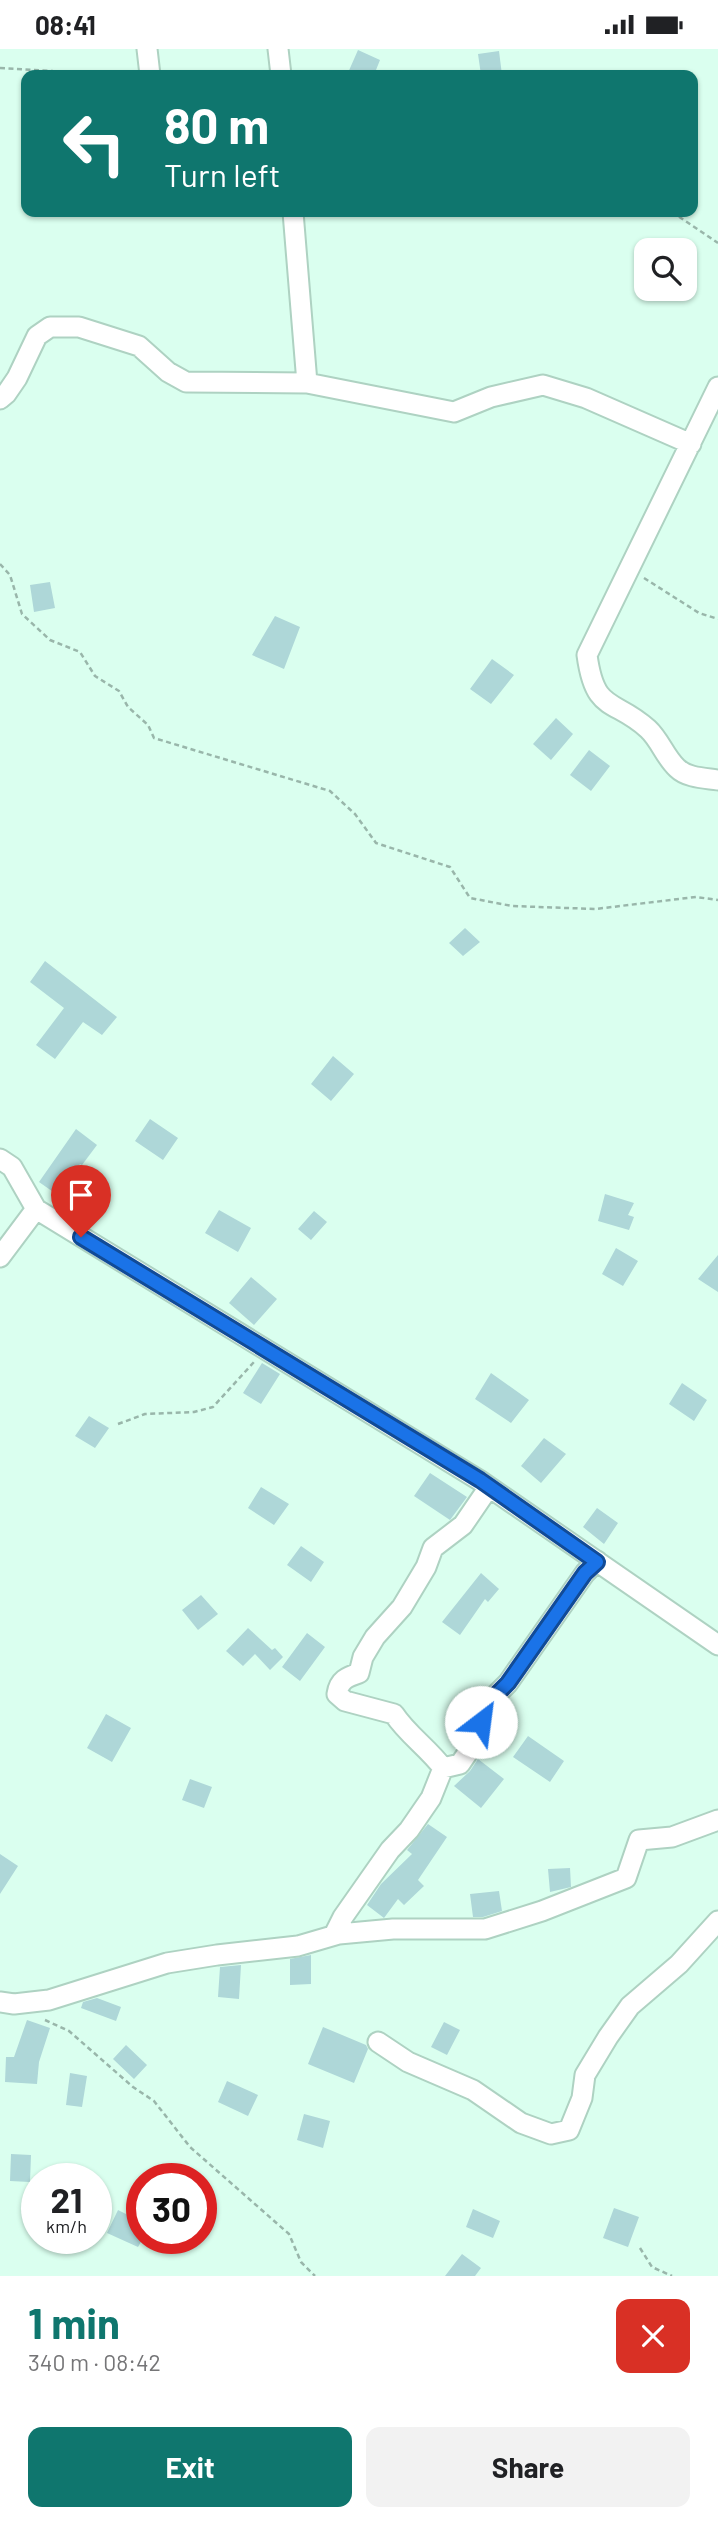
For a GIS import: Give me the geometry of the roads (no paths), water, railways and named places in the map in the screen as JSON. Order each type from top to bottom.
[{"type":"street","points":[[146,49],[149,70]]},
{"type":"street","points":[[278,49],[280,70]]},
{"type":"street","points":[[293,217],[307,383]]},
{"type":"street","points":[[0,399],[17,378],[37,336],[50,327],[79,327],[139,346],[168,372],[186,382],[307,383],[454,412],[491,397],[543,385],[586,398],[691,444]]},
{"type":"street","points":[[718,387],[587,655],[596,690],[606,703],[653,734],[677,768],[689,775],[718,780]]},
{"type":"street","points":[[0,1159],[12,1167],[36,1209],[489,1487],[718,1645]]},
{"type":"street","points":[[0,1257],[36,1209]]},
{"type":"street","points":[[443,1768],[417,1738],[402,1727],[394,1714],[345,1701],[337,1694],[338,1687],[344,1678],[359,1673],[363,1657],[375,1637],[402,1607],[426,1567],[433,1548],[463,1524],[489,1487]]},
{"type":"street","points":[[443,1768],[460,1764],[477,1739],[485,1706],[508,1683],[585,1573],[597,1562]]},
{"type":"street","points":[[334,1935],[343,1917],[390,1850],[410,1830],[431,1798],[443,1768]]},
{"type":"street","points":[[7,2003],[49,2000],[167,1963],[298,1946],[334,1935],[393,1929],[485,1929],[531,1915],[626,1878],[639,1840],[672,1837],[718,1820]]},
{"type":"street","points":[[377,2042],[408,2062],[473,2090],[521,2123],[551,2134],[569,2130],[582,2098],[585,2075],[615,2027],[630,2006],[679,1964],[718,1921]]}]
